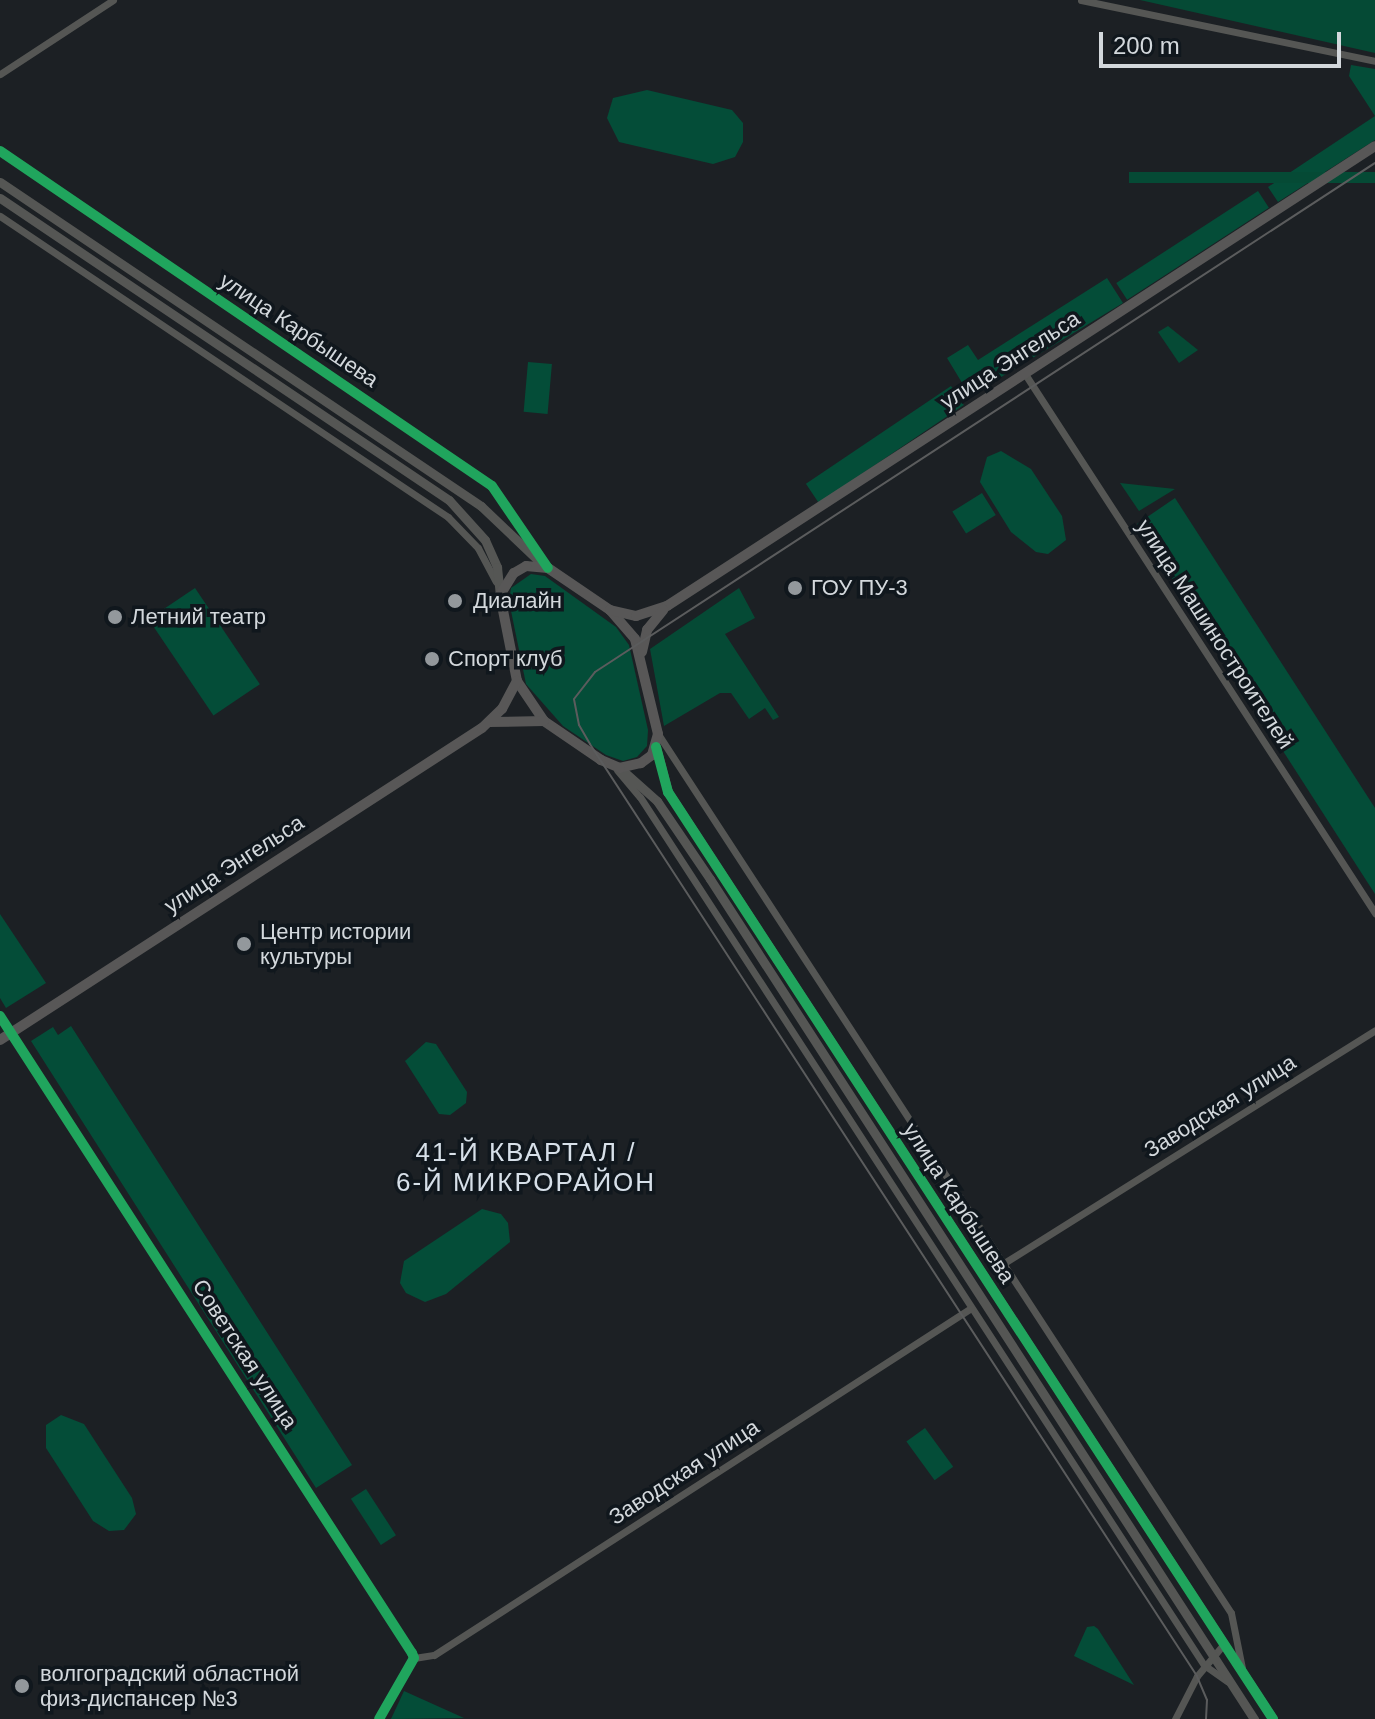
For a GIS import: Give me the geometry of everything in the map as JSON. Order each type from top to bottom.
[{"type":"main road","name":"улица Энгельса","points":[[642,657],[650,624],[667,606],[1375,146]]},
{"type":"main road","points":[[500,595],[514,573],[526,566],[546,567]]},
{"type":"main road","name":"улица Карбышева","points":[[546,567],[610,610],[635,639],[642,657],[658,734],[656,747]]},
{"type":"main road","name":"улица Карбышева","points":[[500,595],[517,681],[544,721],[616,767]]},
{"type":"main road","name":"улица Энгельса","points":[[610,610],[636,616],[667,606]]},
{"type":"main road","name":"улица Энгельса","points":[[0,1040],[489,722],[517,681]]},
{"type":"main road","points":[[489,722],[544,721]]},
{"type":"main road","points":[[616,767],[641,763],[656,747]]},
{"type":"street","points":[[0,74],[113,0]]},
{"type":"street","points":[[1081,0],[1375,61]]},
{"type":"street","name":"улица Карбышева","points":[[0,151],[492,486],[546,567]]},
{"type":"street","name":"улица Карбышева","points":[[0,182],[481,506],[546,567]]},
{"type":"street","name":"улица Карбышева","points":[[0,198],[449,500],[485,540],[497,567],[500,595]]},
{"type":"street","name":"улица Карбышева","points":[[0,216],[448,517],[478,548],[500,595]]},
{"type":"street","name":"улица Машиностроителей","points":[[1025,374],[1375,913]]},
{"type":"street","name":"улица Карбышева","points":[[658,734],[1231,1613],[1244,1674]]},
{"type":"street","name":"улица Карбышева","points":[[656,747],[668,792],[1273,1719]]},
{"type":"street","name":"улица Карбышева","points":[[616,767],[640,797],[1204,1665],[1230,1683]]},
{"type":"street","name":"улица Карбышева","points":[[616,767],[657,801],[701,866],[1254,1719]]},
{"type":"street","name":"Советская улица","points":[[0,1016],[414,1658]]},
{"type":"street","name":"Заводская улица","points":[[1004,1263],[1375,1030]]},
{"type":"street","name":"Заводская улица","points":[[414,1658],[434,1655],[971,1308]]},
{"type":"street","points":[[1175,1719],[1204,1665],[1223,1645]]},
{"type":"street","points":[[379,1719],[414,1658]]},
{"type":"green space","points":[[1140,0],[1375,0],[1375,53]]},
{"type":"green space","points":[[1351,65],[1375,69],[1375,116],[1349,76]]},
{"type":"green space","points":[[647,90],[732,110],[743,123],[743,142],[735,157],[713,164],[619,142],[607,118],[613,98]]},
{"type":"green space","points":[[1375,116],[1375,140],[1278,202],[1268,187]]},
{"type":"green space","points":[[1129,172],[1375,172],[1375,183],[1129,183]]},
{"type":"green space","points":[[1258,191],[1269,208],[1127,300],[1116,283]]},
{"type":"green space","points":[[1107,278],[1123,303],[970,396],[947,358],[968,345],[978,360]]},
{"type":"green space","points":[[1168,326],[1198,350],[1179,363],[1158,332]]},
{"type":"green space","points":[[528,362],[552,364],[548,414],[524,412]]},
{"type":"green space","points":[[951,386],[964,405],[819,503],[806,484]]},
{"type":"green space","points":[[1001,451],[1031,469],[1062,516],[1066,540],[1048,554],[1036,552],[1011,532],[980,482],[987,457]]},
{"type":"green space","points":[[1120,483],[1175,489],[1139,511]]},
{"type":"green space","points":[[982,493],[996,515],[966,534],[952,512]]},
{"type":"green space","points":[[1175,498],[1375,808],[1375,894],[1137,524]]},
{"type":"green space","points":[[531,574],[545,576],[616,627],[629,645],[648,730],[647,746],[637,757],[623,761],[606,755],[563,726],[526,684],[509,601],[511,588]]},
{"type":"green space","points":[[195,588],[260,684],[213,715],[149,619]]},
{"type":"green space","points":[[739,588],[755,618],[725,634],[779,717],[773,720],[765,708],[749,719],[731,693],[720,693],[664,726],[650,649]]},
{"type":"green space","points":[[0,914],[46,983],[6,1008],[0,998]]},
{"type":"green space","points":[[71,1026],[352,1465],[316,1488],[31,1041],[53,1027],[58,1035]]},
{"type":"green space","points":[[426,1042],[436,1044],[467,1092],[466,1103],[450,1115],[439,1114],[405,1061]]},
{"type":"green space","points":[[482,1209],[501,1214],[508,1223],[510,1242],[446,1294],[425,1302],[406,1293],[400,1283],[404,1261]]},
{"type":"green space","points":[[61,1415],[84,1424],[132,1498],[136,1514],[124,1530],[109,1531],[93,1521],[46,1448],[46,1425]]},
{"type":"green space","points":[[925,1428],[953,1467],[935,1480],[906,1442]]},
{"type":"green space","points":[[366,1489],[396,1535],[381,1545],[351,1499]]},
{"type":"green space","points":[[1094,1626],[1134,1685],[1074,1656],[1087,1627]]},
{"type":"green space","points":[[404,1691],[464,1718],[391,1719]]},
{"type":"tram line","points":[[1206,1719],[1207,1700],[1197,1676],[590,744],[579,725],[574,699],[595,672],[1375,163]]},
{"type":"cycle path","points":[[0,151],[492,486],[548,568]]},
{"type":"cycle path","points":[[656,747],[668,792],[1273,1719]]},
{"type":"cycle path","points":[[0,1016],[412,1653],[414,1658],[379,1719]]},
{"type":"place","name":"ГОУ ПУ-3","points":[[795,588]]},
{"type":"place","name":"Диалайн","points":[[455,601]]},
{"type":"place","name":"Летний театр","points":[[115,617]]},
{"type":"place","name":"Спорт клуб","points":[[432,659]]},
{"type":"place","name":"Центр истории культуры","points":[[244,944]]},
{"type":"place","name":"волгоградский областной физ-диспансер №3","points":[[22,1686]]},
{"type":"district","name":"41-Й КВАРТАЛ / 6-Й МИКРОРАЙОН","points":[[526,1168]]}]
